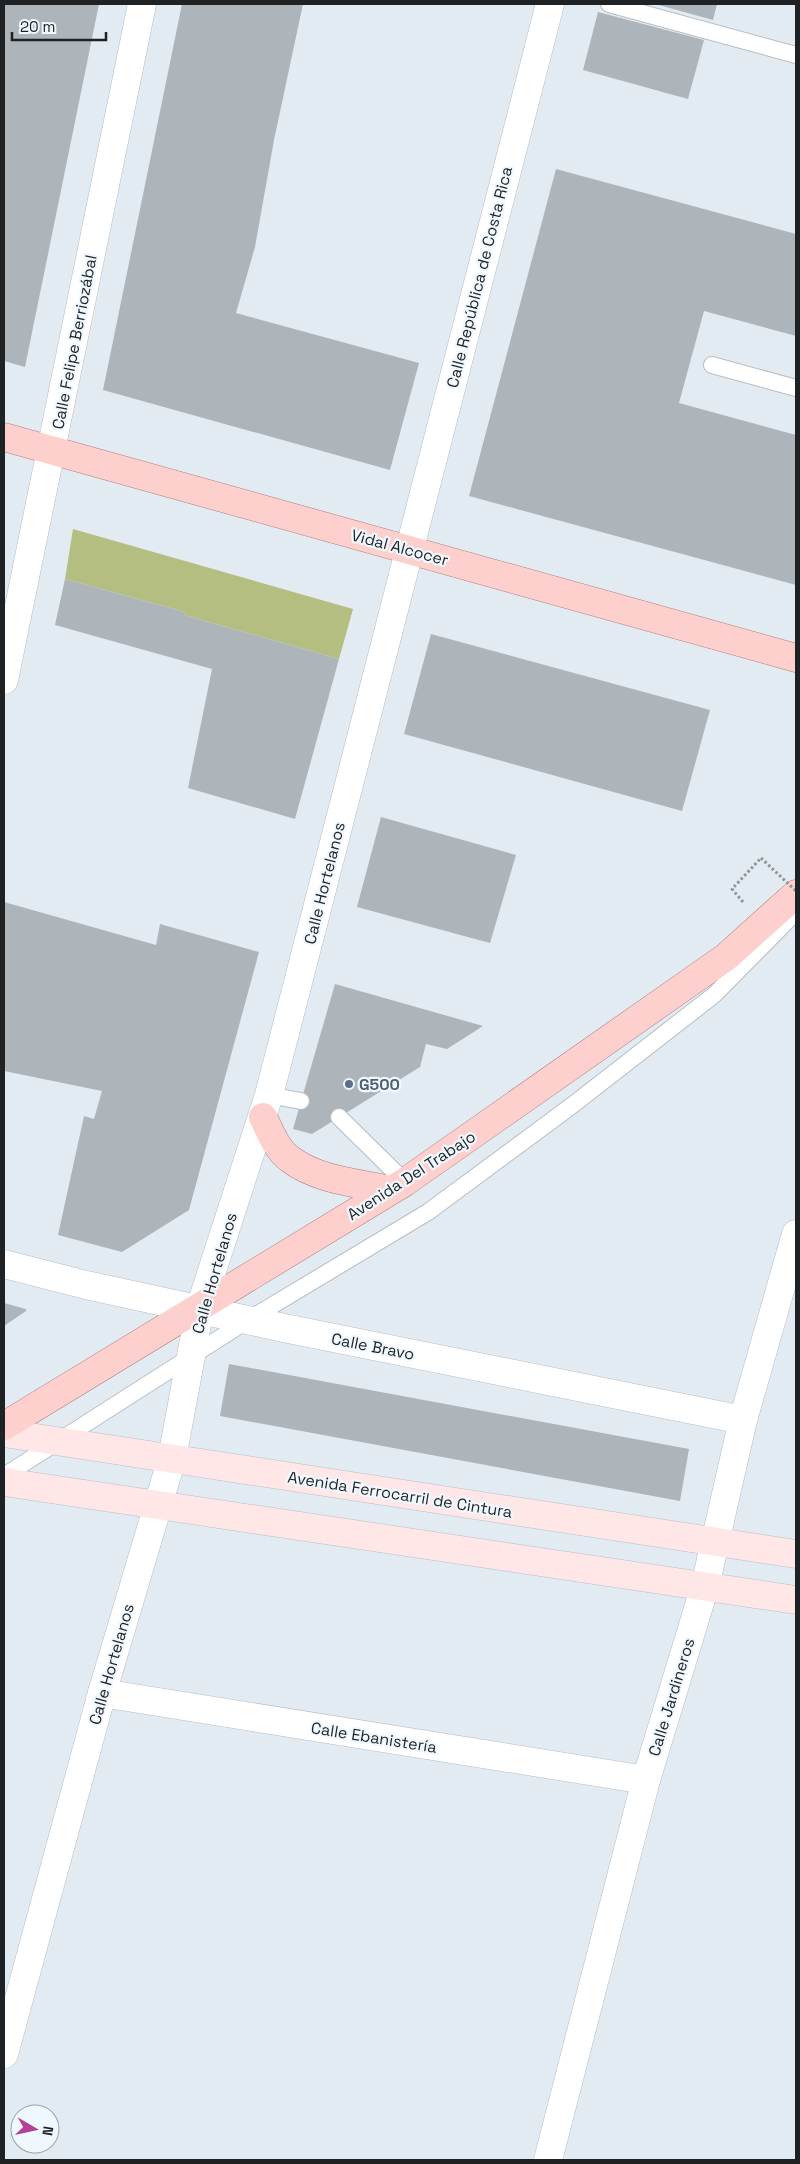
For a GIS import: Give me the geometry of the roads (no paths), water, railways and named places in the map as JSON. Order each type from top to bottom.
[{"type":"main road","name":"Vidal Alcocer","points":[[4,437],[796,658]]},
{"type":"main road","name":"Avenida Del Trabajo","points":[[4,1426],[398,1186],[726,957],[796,892]]},
{"type":"main road","points":[[266,1106],[276,1143],[290,1159],[321,1174],[398,1186]]},
{"type":"street","name":"Calle Felipe Berriozábal","points":[[4,680],[142,4]]},
{"type":"street","name":"Calle República de Costa Rica","points":[[409,550],[550,4]]},
{"type":"street","name":"Calle Hortelanos","points":[[4,2054],[102,1693],[172,1458],[200,1308],[266,1106],[409,550]]},
{"type":"street","name":"Calle Jardineros","points":[[548,2160],[646,1780],[705,1586],[717,1542],[744,1420],[796,1234]]},
{"type":"street","name":"Calle Bravo","points":[[4,1264],[86,1285],[200,1308],[248,1320],[744,1420]]},
{"type":"street","name":"Avenida Ferrocarril de Cintura","points":[[4,1433],[796,1554]]},
{"type":"street","points":[[4,1482],[796,1600]]},
{"type":"street","name":"Calle Ebanistería","points":[[102,1693],[646,1780]]},
{"type":"lane","points":[[609,4],[796,55]]},
{"type":"lane","points":[[712,365],[796,388]]},
{"type":"lane","points":[[4,1476],[248,1320],[428,1212],[562,1113],[714,995],[796,912]]},
{"type":"lane","points":[[266,1106],[301,1101]]},
{"type":"lane","points":[[339,1117],[398,1186]]},
{"type":"place","name":"G500","points":[[349,1084]]}]
